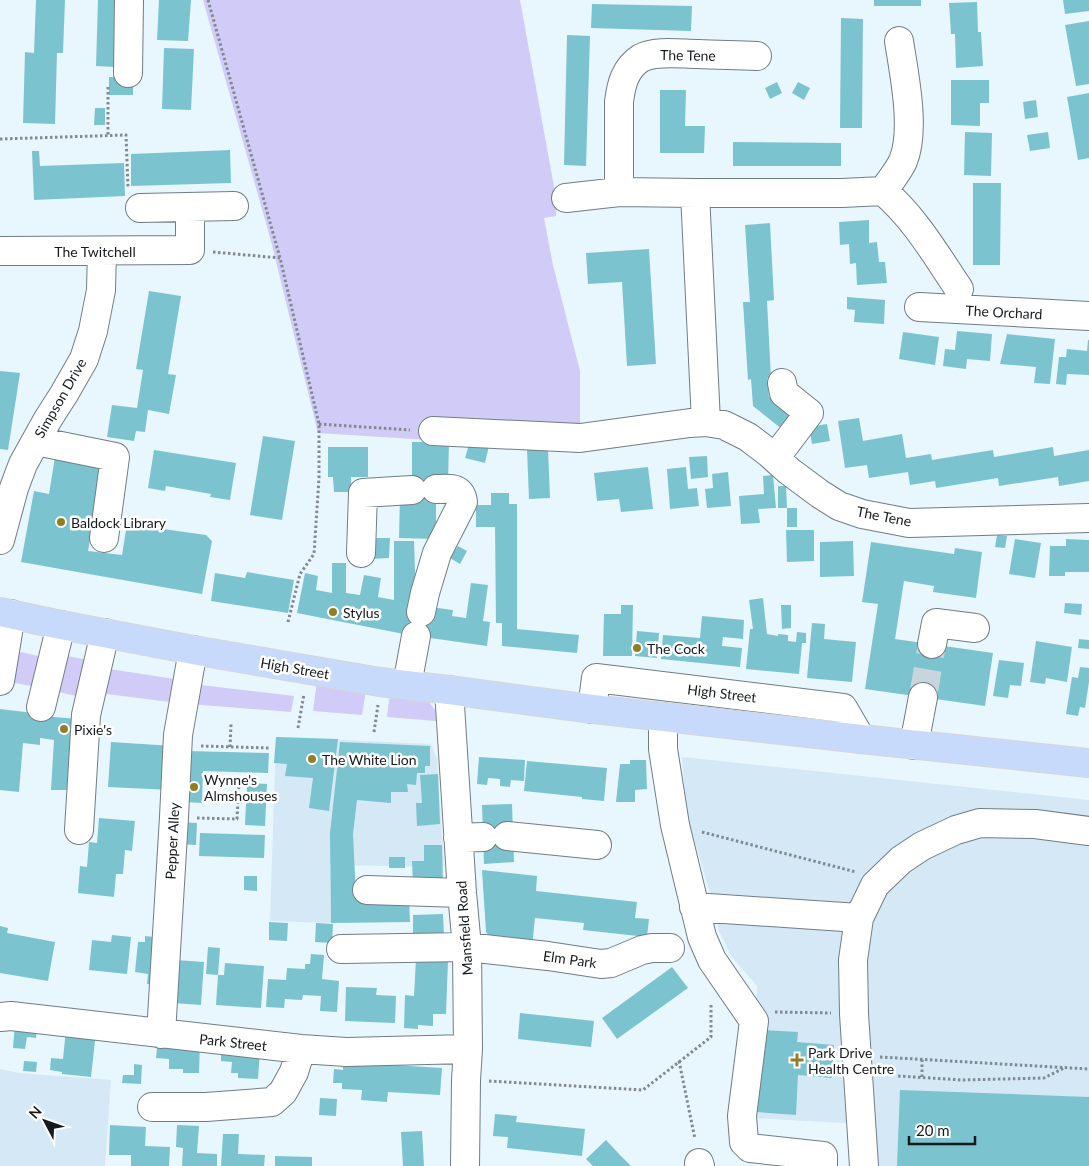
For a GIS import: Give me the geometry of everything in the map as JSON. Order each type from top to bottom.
[{"type":"main road","name":"High Street","points":[[6,613],[194,650],[380,682],[592,709],[1089,763]]},
{"type":"street","points":[[128,73],[129,0]]},
{"type":"street","points":[[883,191],[902,162],[909,134],[906,86],[900,41]]},
{"type":"street","name":"The Tene","points":[[619,192],[620,89],[627,72],[634,64],[641,58],[652,54],[756,56]]},
{"type":"street","points":[[566,198],[619,192],[842,193],[883,191],[897,202],[910,218],[959,289]]},
{"type":"street","points":[[695,193],[706,422]]},
{"type":"street","points":[[134,200],[190,207],[234,206]]},
{"type":"street","points":[[190,207],[190,250]]},
{"type":"street","name":"The Twitchell","points":[[0,252],[190,250]]},
{"type":"street","name":"Simpson Drive","points":[[0,540],[14,488],[23,464],[84,359],[93,331],[100,297],[102,251]]},
{"type":"street","name":"The Orchard","points":[[919,307],[1089,316]]},
{"type":"street","points":[[775,458],[810,413],[784,393],[782,383]]},
{"type":"street","name":"The Tene","points":[[433,431],[580,438],[690,422],[724,424],[748,437],[820,494],[839,506],[862,514],[909,523],[1089,518]]},
{"type":"street","points":[[36,441],[115,457],[104,538]]},
{"type":"street","points":[[361,553],[363,493],[424,489],[455,489],[460,491],[463,502],[437,553],[425,593],[408,685]]},
{"type":"street","points":[[0,680],[6,613]]},
{"type":"street","points":[[932,644],[936,623],[974,628]]},
{"type":"street","points":[[41,707],[61,625]]},
{"type":"street","points":[[79,830],[86,715],[105,633]]},
{"type":"street","name":"Pepper Alley","points":[[160,1034],[178,735],[194,650]]},
{"type":"street","name":"High Street","points":[[592,709],[596,678],[843,708],[861,739]]},
{"type":"street","name":"Mansfield Road","points":[[449,690],[483,837],[462,893],[467,947],[468,1050],[465,1166]]},
{"type":"street","points":[[914,745],[922,697]]},
{"type":"street","points":[[663,717],[663,749],[675,825],[702,936],[712,960],[754,1020],[742,1116],[744,1142],[750,1148],[823,1156],[823,1166]]},
{"type":"street","points":[[864,1166],[854,1014],[853,960],[859,918],[876,885],[901,860],[922,846],[956,830],[980,823],[1035,824],[1089,831]]},
{"type":"street","points":[[483,837],[597,845]]},
{"type":"street","points":[[367,890],[462,893]]},
{"type":"street","points":[[694,907],[859,918]]},
{"type":"street","name":"Elm Park","points":[[342,949],[467,947],[601,964],[611,963],[642,950],[670,948]]},
{"type":"street","name":"Park Street","points":[[0,1017],[11,1016],[301,1049],[346,1052],[468,1050]]},
{"type":"street","points":[[152,1107],[206,1107],[272,1102],[283,1092],[294,1072],[301,1049]]},
{"type":"path","points":[[208,0],[280,258],[319,424],[319,478],[314,554],[300,574],[288,622]]},
{"type":"path","points":[[108,135],[107,76],[110,73],[128,73]]},
{"type":"path","points":[[0,139],[126,135],[134,200]]},
{"type":"path","points":[[190,250],[280,258]]},
{"type":"path","points":[[319,424],[433,431]]},
{"type":"path","points":[[298,728],[309,670]]},
{"type":"path","points":[[374,732],[378,704]]},
{"type":"path","points":[[230,747],[231,724]]},
{"type":"path","points":[[200,746],[269,748]]},
{"type":"path","points":[[174,817],[237,819],[239,782]]},
{"type":"path","points":[[466,1080],[644,1090],[711,1037],[711,998]]},
{"type":"path","points":[[876,1057],[1089,1069]]},
{"type":"path","points":[[922,1059],[922,1077]]},
{"type":"path","points":[[679,1062],[700,1164]]},
{"type":"path","points":[[898,1076],[962,1080],[1044,1078],[1065,1068]]},
{"type":"shaded area","points":[[203,0],[520,0],[557,203],[556,216],[544,218],[553,265],[580,371],[580,438],[576,449],[318,433],[271,241]]},
{"type":"shaded area","points":[[12,650],[47,658],[41,688],[5,681]]},
{"type":"shaded area","points":[[67,656],[88,660],[80,697],[59,692]]},
{"type":"shaded area","points":[[103,668],[181,680],[178,703],[99,693]]},
{"type":"shaded area","points":[[317,681],[366,690],[362,715],[313,711]]},
{"type":"shaded area","points":[[192,684],[294,696],[291,712],[189,704]]},
{"type":"shaded area","points":[[390,693],[426,698],[436,711],[436,721],[387,717]]},
{"type":"shaded area","points":[[276,737],[431,744],[437,758],[444,867],[330,865],[331,923],[270,921]]},
{"type":"shaded area","points":[[682,757],[1089,800],[1089,1166],[860,1166],[861,1124],[752,1118],[757,986],[731,956],[719,931],[709,889],[686,812]]},
{"type":"shaded area","points":[[0,1069],[19,1073],[111,1080],[105,1166],[0,1166]]},
{"type":"building","points":[[36,0],[65,0],[63,53],[57,53],[55,124],[23,123],[25,52],[34,53]]},
{"type":"building","points":[[98,0],[116,0],[114,67],[96,66]]},
{"type":"building","points":[[159,0],[191,0],[188,41],[157,40]]},
{"type":"building","points":[[874,0],[921,0],[921,6],[874,6]]},
{"type":"building","points":[[1063,0],[1089,0],[1089,11],[1065,14]]},
{"type":"building","points":[[977,2],[978,32],[981,32],[983,66],[956,68],[955,34],[951,34],[949,3]]},
{"type":"building","points":[[592,4],[692,6],[691,31],[591,28]]},
{"type":"building","points":[[841,18],[863,19],[862,128],[840,128]]},
{"type":"building","points":[[1089,21],[1089,84],[1076,86],[1065,25]]},
{"type":"building","points":[[567,35],[590,36],[586,166],[564,165]]},
{"type":"building","points":[[164,48],[194,49],[191,110],[162,109]]},
{"type":"building","points":[[109,77],[133,77],[133,95],[109,95]]},
{"type":"building","points":[[951,80],[989,80],[989,103],[980,103],[980,126],[951,125]]},
{"type":"building","points":[[777,82],[782,93],[770,99],[765,88]]},
{"type":"building","points":[[798,82],[810,88],[804,100],[792,93]]},
{"type":"building","points":[[660,90],[686,90],[685,126],[705,126],[704,153],[660,153]]},
{"type":"building","points":[[1089,93],[1089,158],[1078,160],[1067,97]]},
{"type":"building","points":[[1036,100],[1038,117],[1025,119],[1023,102]]},
{"type":"building","points":[[95,108],[105,108],[105,125],[94,125]]},
{"type":"building","points":[[965,132],[992,133],[991,176],[964,175]]},
{"type":"building","points":[[1048,132],[1050,148],[1030,151],[1027,135]]},
{"type":"building","points":[[733,142],[841,143],[841,166],[733,166]]},
{"type":"building","points":[[230,150],[231,183],[131,186],[131,154]]},
{"type":"building","points":[[32,151],[39,151],[40,166],[124,163],[125,196],[34,200]]},
{"type":"building","points":[[973,183],[1001,183],[1000,265],[973,265]]},
{"type":"building","points":[[869,220],[869,243],[877,242],[879,262],[885,262],[887,283],[857,285],[856,263],[850,264],[849,244],[840,245],[839,222]]},
{"type":"building","points":[[770,223],[774,300],[767,301],[771,378],[767,378],[769,397],[797,420],[787,433],[753,406],[751,379],[748,380],[743,302],[750,302],[745,225]]},
{"type":"building","points":[[649,249],[656,364],[627,366],[622,282],[588,284],[586,253]]},
{"type":"building","points":[[149,291],[181,296],[168,374],[176,375],[169,414],[148,410],[145,432],[136,431],[134,441],[107,437],[112,405],[137,408],[143,370],[136,369]]},
{"type":"building","points":[[847,297],[885,300],[884,324],[854,322],[855,310],[847,309]]},
{"type":"building","points":[[957,331],[992,334],[990,361],[967,359],[966,369],[943,366],[945,349],[955,350]]},
{"type":"building","points":[[903,332],[939,337],[935,365],[899,359]]},
{"type":"building","points":[[1007,334],[1055,339],[1050,384],[1034,383],[1036,367],[1000,364]]},
{"type":"building","points":[[1088,340],[1089,375],[1067,374],[1066,385],[1056,384],[1059,357],[1066,357],[1067,349],[1087,351]]},
{"type":"building","points":[[0,371],[20,373],[8,450],[0,449]]},
{"type":"building","points":[[859,418],[863,441],[902,434],[906,458],[931,454],[932,460],[993,450],[994,457],[1053,447],[1054,456],[1089,450],[1089,481],[1059,486],[1058,477],[999,486],[998,478],[936,488],[935,481],[910,485],[908,472],[869,478],[867,465],[845,468],[838,421]]},
{"type":"building","points":[[827,424],[830,441],[812,444],[809,427]]},
{"type":"building","points":[[263,436],[295,441],[282,520],[250,515]]},
{"type":"building","points":[[470,441],[489,446],[485,463],[465,458]]},
{"type":"building","points":[[412,442],[449,442],[448,483],[436,483],[436,539],[399,538],[400,496],[412,496]]},
{"type":"building","points":[[328,447],[368,447],[368,477],[351,477],[351,492],[334,492],[333,477],[328,477]]},
{"type":"building","points":[[548,449],[550,498],[529,499],[527,450]]},
{"type":"building","points":[[154,450],[236,463],[230,500],[210,497],[211,494],[166,486],[165,491],[148,488]]},
{"type":"building","points":[[707,456],[708,477],[691,479],[689,457]]},
{"type":"building","points":[[55,457],[103,466],[88,551],[122,555],[127,524],[206,535],[212,541],[202,594],[21,562],[34,491],[49,494]]},
{"type":"building","points":[[648,467],[653,509],[621,512],[619,499],[597,501],[594,473]]},
{"type":"building","points":[[686,467],[688,489],[697,488],[699,506],[670,509],[667,469]]},
{"type":"building","points":[[728,472],[731,506],[707,508],[705,489],[713,488],[712,474]]},
{"type":"building","points":[[773,475],[776,508],[758,509],[760,523],[741,524],[739,496],[764,494],[763,476]]},
{"type":"building","points":[[778,486],[786,486],[787,508],[778,508]]},
{"type":"building","points":[[491,493],[509,493],[509,504],[517,504],[517,629],[579,635],[577,653],[502,646],[502,623],[496,623],[495,527],[476,527],[476,505],[491,505]]},
{"type":"building","points":[[787,508],[797,508],[797,527],[787,527]]},
{"type":"building","points":[[786,530],[814,530],[814,561],[787,562]]},
{"type":"building","points":[[997,535],[1007,536],[1005,548],[995,547]]},
{"type":"building","points":[[369,538],[390,538],[389,558],[370,559]]},
{"type":"building","points":[[1015,539],[1041,543],[1035,578],[1009,574]]},
{"type":"building","points":[[1066,539],[1089,540],[1089,572],[1065,572],[1065,576],[1049,576],[1050,546],[1066,546]]},
{"type":"building","points":[[394,541],[414,541],[416,600],[430,607],[453,610],[452,616],[466,618],[471,583],[488,585],[483,621],[490,622],[487,646],[409,635],[297,613],[305,573],[318,576],[316,590],[332,593],[332,563],[346,563],[346,593],[360,595],[364,575],[381,578],[378,597],[394,600]]},
{"type":"building","points":[[853,541],[854,576],[820,577],[820,542]]},
{"type":"building","points":[[871,542],[954,554],[955,548],[982,552],[976,598],[933,592],[934,586],[904,581],[895,639],[993,653],[985,706],[865,689],[878,604],[862,602]]},
{"type":"building","points":[[458,546],[467,551],[460,564],[450,558]]},
{"type":"building","points":[[247,572],[294,580],[288,613],[211,601],[215,573],[245,578]]},
{"type":"building","points":[[763,598],[767,634],[788,635],[788,641],[796,642],[797,632],[806,633],[806,643],[802,643],[799,674],[746,669],[750,629],[753,629],[749,600]]},
{"type":"building","points":[[1065,603],[1082,604],[1081,615],[1064,613]]},
{"type":"building","points":[[621,605],[633,605],[632,656],[603,656],[604,614],[621,614]]},
{"type":"building","points":[[781,605],[791,605],[791,628],[782,629]]},
{"type":"building","points":[[702,616],[744,620],[743,639],[723,637],[722,646],[742,648],[740,667],[661,659],[663,635],[700,638]]},
{"type":"building","points":[[812,623],[825,624],[824,639],[856,642],[852,682],[807,678]]},
{"type":"building","points":[[637,631],[659,633],[657,658],[635,656]]},
{"type":"building","points":[[1079,639],[1089,640],[1089,649],[1078,648]]},
{"type":"building","points":[[1036,641],[1072,647],[1067,682],[1046,678],[1045,684],[1030,682]]},
{"type":"building","points":[[999,660],[1024,663],[1021,686],[1010,685],[1008,698],[993,696]]},
{"type":"building","points":[[1080,667],[1089,668],[1085,708],[1080,707],[1078,716],[1066,714],[1072,677],[1078,678]]},
{"type":"building","points":[[0,709],[78,719],[74,790],[51,790],[54,740],[40,738],[40,745],[23,743],[19,792],[0,790]]},
{"type":"building","points":[[276,737],[338,739],[329,811],[309,808],[313,778],[285,776],[287,764],[274,763]]},
{"type":"building","points":[[111,742],[173,746],[171,790],[108,787]]},
{"type":"building","points":[[340,742],[430,746],[430,766],[425,766],[425,773],[417,773],[416,785],[407,784],[408,792],[391,792],[391,803],[357,800],[353,834],[356,897],[409,895],[410,922],[331,923],[330,833]]},
{"type":"building","name":"Wynne's Almshouses","points":[[187,751],[269,753],[268,773],[203,771],[202,803],[185,802]]},
{"type":"building","points":[[479,757],[525,760],[524,781],[511,780],[510,787],[500,786],[500,779],[488,778],[487,785],[477,784]]},
{"type":"building","points":[[630,760],[646,760],[647,789],[635,790],[635,802],[616,802],[620,764],[630,764]]},
{"type":"building","points":[[527,761],[607,768],[604,801],[524,791]]},
{"type":"building","points":[[438,774],[440,824],[417,826],[416,803],[422,803],[420,775]]},
{"type":"building","points":[[247,783],[267,784],[265,826],[245,825]]},
{"type":"building","points":[[512,804],[514,862],[484,864],[482,805]]},
{"type":"building","points":[[99,818],[135,821],[132,851],[125,850],[123,874],[116,874],[114,897],[78,893],[80,866],[87,867],[89,842],[97,843]]},
{"type":"building","points":[[179,822],[197,823],[196,845],[179,844]]},
{"type":"building","points":[[200,833],[265,835],[264,858],[199,856]]},
{"type":"building","points":[[424,845],[442,845],[443,884],[413,884],[412,861],[424,861]]},
{"type":"building","points":[[389,857],[405,857],[405,868],[389,868]]},
{"type":"building","points":[[482,870],[537,876],[536,891],[637,902],[635,918],[649,919],[647,937],[583,930],[584,923],[535,918],[532,947],[495,943],[486,932]]},
{"type":"building","points":[[244,876],[257,876],[257,891],[244,890]]},
{"type":"building","points":[[443,914],[444,937],[413,938],[413,915]]},
{"type":"building","points":[[269,922],[288,923],[287,941],[269,940]]},
{"type":"building","points":[[316,923],[333,924],[332,943],[315,942]]},
{"type":"building","points":[[0,926],[8,928],[7,933],[55,942],[48,981],[0,973]]},
{"type":"building","points":[[112,935],[131,937],[127,974],[89,970],[92,940],[111,942]]},
{"type":"building","points":[[145,936],[163,938],[158,985],[147,984],[148,974],[135,972],[138,942],[145,942]]},
{"type":"building","points":[[208,947],[220,948],[218,975],[206,974]]},
{"type":"building","points":[[311,954],[324,955],[322,979],[339,981],[337,1012],[320,1011],[321,996],[303,995],[302,1000],[285,999],[284,1008],[266,1007],[268,979],[286,980],[287,968],[305,969],[305,964],[310,964]]},
{"type":"building","points":[[416,959],[448,961],[446,1014],[433,1014],[433,1026],[418,1025],[418,1029],[404,1028],[405,995],[414,996]]},
{"type":"building","points":[[176,960],[204,962],[201,1005],[173,1003]]},
{"type":"building","points":[[225,963],[264,966],[261,1008],[216,1005],[218,975],[224,975]]},
{"type":"building","points":[[672,967],[688,988],[617,1039],[602,1018]]},
{"type":"building","points":[[346,987],[377,988],[376,995],[396,996],[395,1023],[345,1021]]},
{"type":"building","points":[[520,1013],[594,1021],[591,1047],[518,1039]]},
{"type":"building","points":[[15,1023],[37,1025],[36,1038],[27,1037],[25,1049],[13,1048]]},
{"type":"building","points":[[66,1029],[96,1032],[91,1077],[62,1074],[62,1072],[50,1070],[51,1058],[63,1059]]},
{"type":"building","name":"Park Drive Health Centre","points":[[762,1030],[798,1032],[797,1042],[834,1045],[832,1078],[798,1075],[796,1115],[757,1112]]},
{"type":"building","points":[[158,1040],[200,1042],[199,1073],[183,1073],[183,1069],[169,1069],[169,1059],[156,1058]]},
{"type":"building","points":[[221,1049],[260,1051],[258,1079],[238,1078],[238,1073],[231,1073],[232,1062],[221,1061]]},
{"type":"building","points":[[24,1061],[37,1062],[36,1072],[23,1071]]},
{"type":"building","points":[[343,1062],[442,1068],[440,1095],[388,1092],[387,1102],[361,1100],[362,1090],[342,1089],[342,1083],[333,1083],[334,1069],[343,1070]]},
{"type":"building","points":[[134,1064],[142,1065],[141,1084],[122,1083],[123,1075],[134,1075]]},
{"type":"building","points":[[900,1090],[1089,1097],[1089,1166],[897,1166]]},
{"type":"building","points":[[320,1098],[337,1099],[336,1116],[319,1115]]},
{"type":"building","points":[[495,1114],[517,1116],[516,1122],[585,1129],[582,1156],[507,1148],[508,1137],[493,1136]]},
{"type":"building","points":[[110,1125],[146,1127],[145,1146],[170,1147],[169,1166],[131,1166],[131,1155],[109,1155]]},
{"type":"building","points":[[177,1125],[199,1126],[197,1153],[217,1154],[217,1166],[182,1166],[183,1148],[176,1147]]},
{"type":"building","points":[[422,1131],[424,1166],[403,1166],[401,1132]]},
{"type":"building","points":[[223,1134],[239,1134],[238,1154],[265,1155],[264,1166],[221,1166]]},
{"type":"building","points":[[606,1140],[631,1166],[593,1166],[586,1159]]},
{"type":"building","points":[[275,1156],[312,1157],[312,1166],[275,1166]]},
{"type":"tunnel","points":[[923,697],[932,644]]},
{"type":"place","name":"Baldock Library","points":[[61,522]]},
{"type":"place","name":"Stylus","points":[[333,612]]},
{"type":"place","name":"The Cock","points":[[637,648]]},
{"type":"place","name":"Pixie's","points":[[64,729]]},
{"type":"place","name":"The White Lion","points":[[312,759]]},
{"type":"place","name":"Wynne's Almshouses","points":[[194,787]]},
{"type":"place","name":"Park Drive Health Centre","points":[[797,1060]]}]
